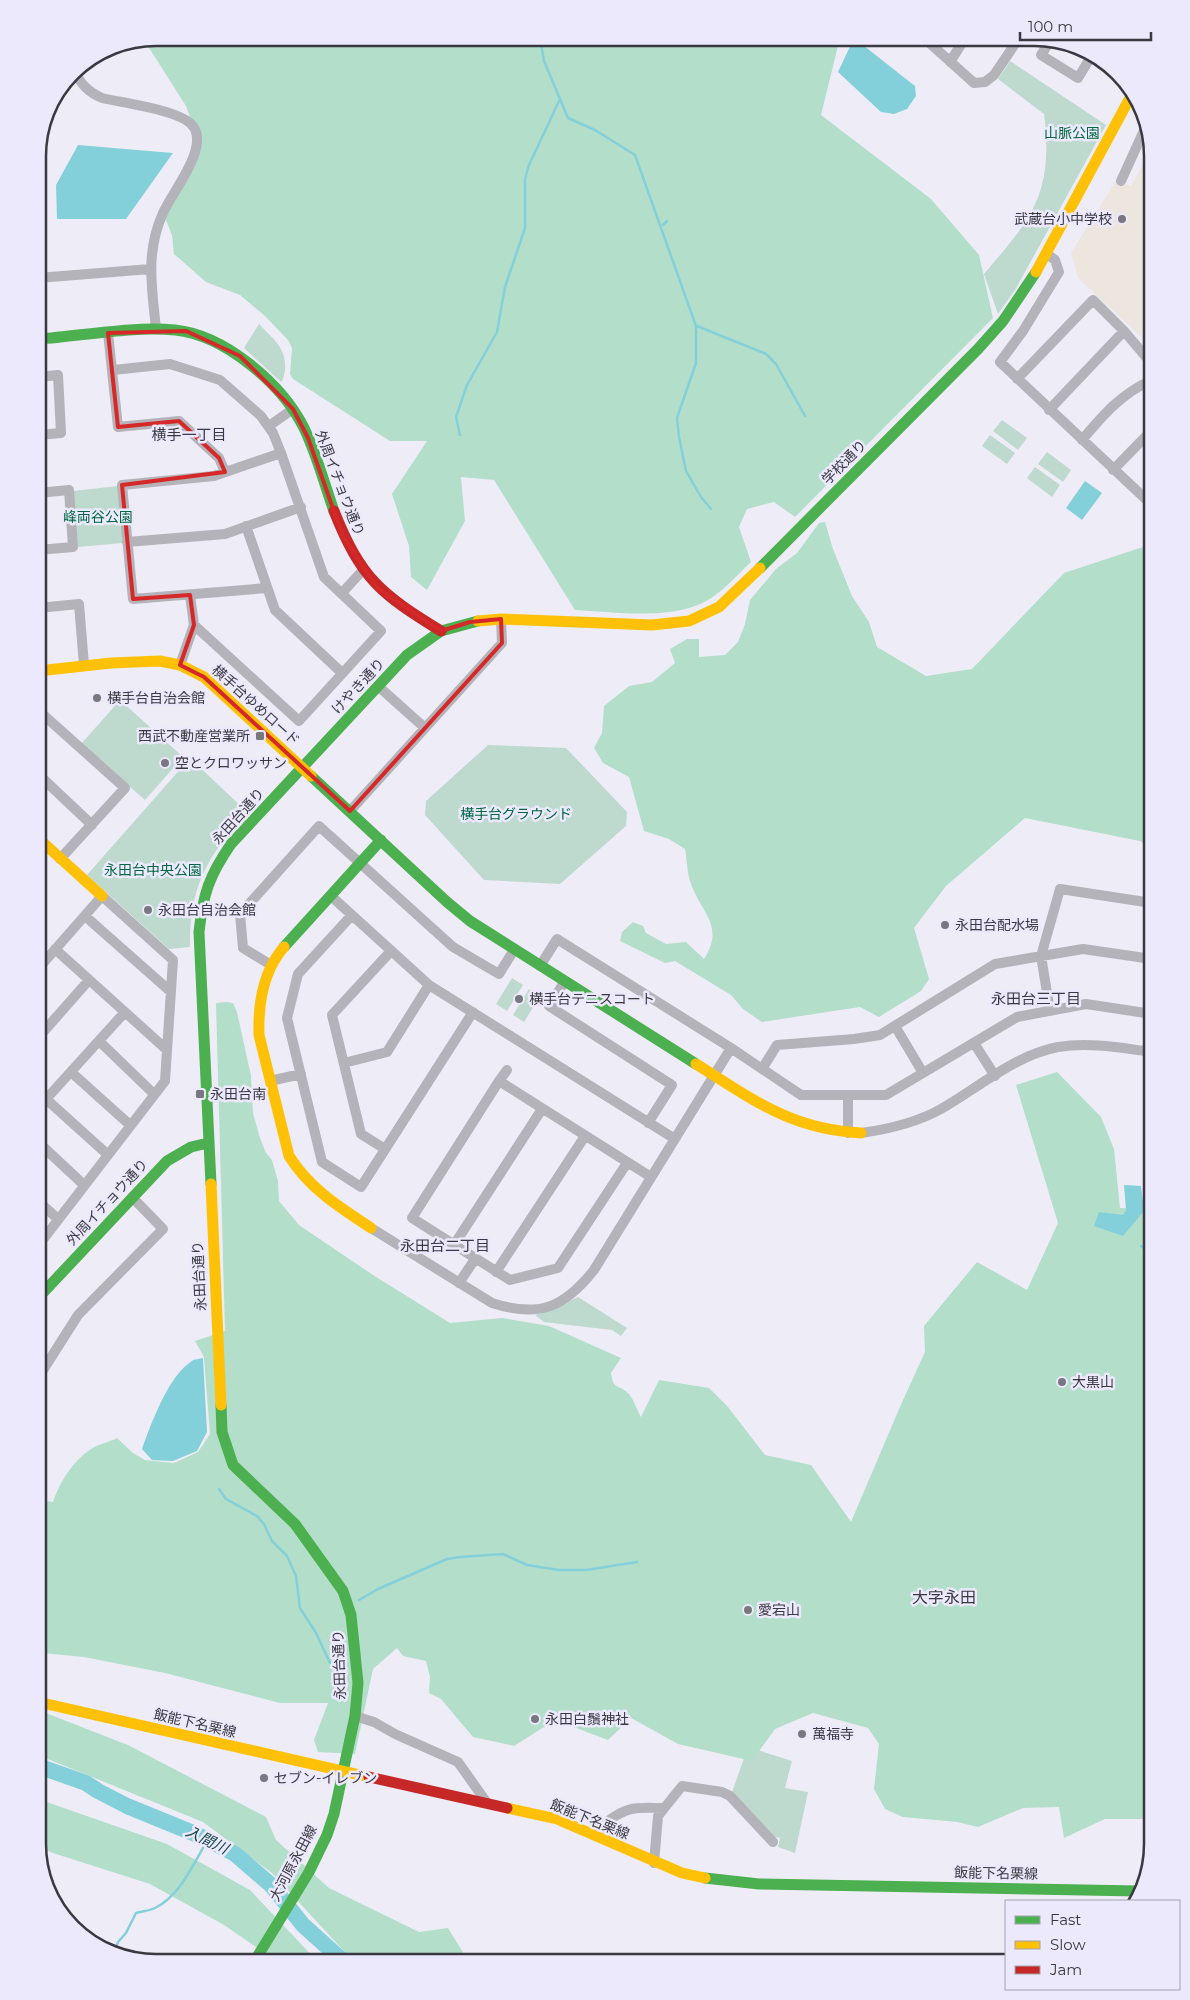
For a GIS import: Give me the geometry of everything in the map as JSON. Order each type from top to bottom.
[{"type":"street","points":[[933,46],[974,83],[985,82],[994,75],[1013,46]]},
{"type":"street","points":[[950,62],[960,46]]},
{"type":"street","points":[[1046,47],[1041,55],[1078,78],[1088,61]]},
{"type":"street","points":[[78,78],[91,93],[102,98],[180,116],[193,126],[198,144],[192,161],[169,200],[156,230],[150,269],[156,329]]},
{"type":"street","name":"学校通り","points":[[441,631],[470,622],[501,619],[652,625],[688,621],[719,607],[989,339],[1017,303],[1128,101]]},
{"type":"street","points":[[1121,181],[1142,136]]},
{"type":"street","points":[[1046,253],[1056,260],[1059,272],[1023,331],[1000,362],[1113,470],[1144,494]]},
{"type":"street","points":[[46,277],[150,269]]},
{"type":"street","points":[[1017,379],[1093,300],[1144,355]]},
{"type":"street","name":"外周イチョウ通り","points":[[46,338],[156,329],[194,333],[221,344],[240,356],[277,389],[293,410],[308,438],[342,534],[363,570],[377,588],[394,603],[441,631]]},
{"type":"street","points":[[1049,410],[1124,331]]},
{"type":"street","points":[[108,333],[118,427],[179,421],[219,458],[225,472]]},
{"type":"street","points":[[112,370],[170,364],[220,380],[261,416],[269,426],[281,452],[324,577],[381,630],[300,721],[194,625]]},
{"type":"street","points":[[46,376],[58,375],[61,433],[46,434]]},
{"type":"street","points":[[1082,440],[1118,400],[1144,384]]},
{"type":"street","points":[[269,426],[293,410]]},
{"type":"street","points":[[1113,470],[1144,438]]},
{"type":"street","points":[[266,588],[132,599],[122,485],[214,476],[281,452]]},
{"type":"street","points":[[46,492],[69,490],[74,547],[46,549]]},
{"type":"street","points":[[127,542],[225,534],[300,507]]},
{"type":"street","points":[[246,526],[275,610],[342,673]]},
{"type":"street","points":[[342,593],[363,570]]},
{"type":"street","points":[[180,665],[194,625],[190,595]]},
{"type":"street","points":[[46,607],[79,604],[84,665]]},
{"type":"street","points":[[350,811],[502,643],[501,619]]},
{"type":"street","name":"けやき通り","points":[[303,768],[378,686],[419,645],[441,631]]},
{"type":"street","name":"横手台ゆめロード","points":[[46,670],[84,665],[160,661],[180,665],[204,677],[447,902],[470,921],[785,1118],[806,1126],[833,1132],[861,1133]]},
{"type":"street","points":[[378,686],[425,728]]},
{"type":"street","points":[[46,717],[125,788],[60,859]]},
{"type":"street","name":"永田台通り","points":[[303,768],[256,816],[221,858],[208,883],[202,905],[199,932],[222,1432],[233,1465],[295,1524],[343,1591],[352,1615],[358,1684],[355,1716],[343,1772]]},
{"type":"street","points":[[46,782],[92,825]]},
{"type":"street","points":[[271,965],[242,948],[240,914],[319,826],[453,947],[499,974],[514,950]]},
{"type":"street","points":[[381,840],[278,954],[271,965],[263,986],[258,1018],[259,1035],[270,1081],[289,1156],[314,1190],[371,1228],[492,1303],[511,1309],[527,1310],[543,1308],[571,1296],[594,1270],[731,1048]]},
{"type":"street","points":[[46,846],[173,960],[164,1081],[46,1235]]},
{"type":"street","points":[[1050,1011],[1041,956],[1060,889],[1144,902]]},
{"type":"street","points":[[46,959],[102,896]]},
{"type":"street","points":[[331,896],[429,985],[675,1139]]},
{"type":"street","points":[[352,915],[298,974],[287,1018],[322,1162],[361,1187],[473,1012]]},
{"type":"street","points":[[85,916],[171,992]]},
{"type":"street","points":[[540,966],[557,939],[731,1048],[801,1095],[886,1095],[1017,1017],[1086,1004],[1144,1013]]},
{"type":"street","points":[[762,1069],[778,1045],[880,1035],[995,964],[1083,948],[1144,958]]},
{"type":"street","points":[[55,949],[166,1050]]},
{"type":"street","points":[[385,1149],[361,1134],[332,1015],[390,951]]},
{"type":"street","points":[[46,1029],[89,980]]},
{"type":"street","points":[[565,981],[549,1006],[672,1085],[648,1123]]},
{"type":"street","points":[[344,1063],[386,1052],[429,985]]},
{"type":"street","points":[[107,1154],[46,1099],[125,1012]]},
{"type":"street","points":[[895,1026],[923,1072]]},
{"type":"street","points":[[99,1041],[154,1094]]},
{"type":"street","points":[[974,1043],[995,1076]]},
{"type":"street","points":[[861,1133],[889,1129],[922,1119],[1018,1062],[1057,1048],[1084,1044],[1144,1051]]},
{"type":"street","points":[[506,1070],[412,1218],[510,1280],[558,1268],[627,1162]]},
{"type":"street","points":[[71,1072],[130,1125]]},
{"type":"street","points":[[270,1081],[301,1074]]},
{"type":"street","points":[[499,1081],[651,1178]]},
{"type":"street","points":[[848,1095],[848,1133]]},
{"type":"street","points":[[454,1245],[542,1109]]},
{"type":"street","points":[[496,1272],[585,1136]]},
{"type":"street","name":"外周イチョウ通り","points":[[46,1289],[166,1161],[191,1147],[208,1143]]},
{"type":"street","points":[[46,1149],[84,1185]]},
{"type":"street","points":[[46,1366],[78,1315],[163,1229],[132,1197]]},
{"type":"street","points":[[46,1208],[58,1219]]},
{"type":"street","points":[[460,1283],[475,1259]]},
{"type":"street","name":"飯能下名栗線","points":[[46,1704],[557,1819],[682,1873],[710,1879],[759,1884],[1133,1890]]},
{"type":"street","points":[[355,1716],[374,1722],[395,1734],[458,1762],[487,1802]]},
{"type":"street","name":"大河原永田線","points":[[259,1954],[309,1872],[327,1835],[334,1814],[343,1772]]},
{"type":"street","points":[[654,1862],[658,1816],[682,1786],[722,1792],[730,1796],[773,1842]]},
{"type":"street","points":[[596,1835],[598,1828],[622,1810],[632,1808],[664,1808]]},
{"type":"highlighted area","points":[[186,331],[240,356],[293,409],[308,438],[342,534],[377,588],[441,631],[470,622],[501,619],[502,643],[350,811],[204,677],[180,665],[194,625],[190,595],[133,599],[122,485],[225,472],[219,458],[179,421],[118,427],[108,333]]},
{"type":"shaded area","name":"武蔵台小中学校","points":[[1144,163],[1144,340],[1078,278],[1071,253],[1117,179],[1131,186]]},
{"type":"green space","points":[[148,46],[838,46],[821,115],[931,199],[979,255],[993,318],[795,517],[774,502],[747,509],[739,527],[751,562],[719,592],[700,604],[683,609],[647,614],[575,610],[494,480],[461,477],[465,521],[427,590],[411,577],[409,546],[392,494],[427,441],[390,441],[293,379],[290,374],[292,348],[288,340],[265,316],[240,295],[206,282],[174,254],[172,235],[163,213],[193,161],[193,126],[186,106]]},
{"type":"green space","name":"山脈公園","points":[[1010,61],[1106,125],[1015,290],[998,314],[984,274],[1013,239],[1031,212],[1040,192],[1046,158],[1044,114],[998,79]]},
{"type":"green space","points":[[259,324],[282,350],[285,371],[281,382],[244,348]]},
{"type":"green space","points":[[1002,420],[1027,438],[1018,450],[993,431]]},
{"type":"green space","points":[[990,435],[1015,453],[1007,464],[982,446]]},
{"type":"green space","points":[[1047,452],[1071,470],[1063,482],[1038,464]]},
{"type":"green space","points":[[1035,467],[1060,485],[1052,497],[1027,478]]},
{"type":"green space","name":"峰両谷公園","points":[[118,486],[123,543],[78,547],[73,491]]},
{"type":"green space","points":[[825,522],[833,549],[852,596],[869,622],[877,647],[926,676],[972,669],[1064,573],[1144,547],[1144,844],[1140,841],[1025,818],[946,886],[914,928],[929,979],[921,991],[879,1017],[860,1007],[762,1022],[743,1009],[731,995],[675,961],[665,963],[620,941],[622,932],[633,922],[643,926],[646,933],[666,944],[686,942],[704,959],[710,948],[712,929],[710,920],[691,884],[685,849],[669,839],[644,831],[629,777],[603,763],[594,748],[602,733],[604,706],[629,686],[652,682],[675,663],[670,649],[687,639],[699,639],[699,657],[725,655],[738,642],[745,624],[750,600],[776,569],[797,553],[819,523]]},
{"type":"green space","points":[[120,700],[183,757],[145,800],[81,744]]},
{"type":"green space","name":"横手台グラウンド","points":[[488,745],[566,748],[627,812],[626,826],[560,884],[484,880],[425,815],[426,801]]},
{"type":"green space","name":"永田台中央公園","points":[[190,758],[247,812],[212,858],[197,889],[193,906],[190,947],[169,949],[87,875]]},
{"type":"green space","points":[[512,978],[523,985],[507,1011],[496,1004]]},
{"type":"green space","points":[[529,989],[540,996],[524,1022],[513,1015]]},
{"type":"green space","points":[[216,1003],[233,1003],[237,1012],[251,1076],[253,1113],[260,1138],[266,1153],[272,1160],[278,1181],[279,1201],[299,1225],[373,1275],[450,1323],[502,1318],[549,1326],[621,1358],[611,1373],[613,1382],[629,1394],[641,1417],[659,1380],[709,1388],[728,1407],[765,1455],[811,1465],[851,1522],[925,1352],[924,1326],[977,1262],[1027,1290],[1058,1223],[1016,1085],[1057,1072],[1101,1117],[1114,1149],[1120,1208],[1140,1209],[1144,1196],[1144,1819],[1105,1819],[1064,1838],[1059,1807],[1023,1808],[978,1827],[957,1822],[903,1817],[885,1809],[874,1789],[879,1744],[868,1728],[813,1713],[775,1729],[752,1761],[678,1744],[631,1718],[608,1740],[555,1720],[514,1746],[473,1737],[441,1699],[429,1693],[430,1677],[426,1661],[403,1656],[397,1648],[373,1669],[355,1754],[318,1752],[314,1740],[328,1703],[280,1703],[165,1673],[84,1657],[46,1653],[46,1501],[53,1502],[63,1479],[78,1459],[94,1447],[117,1438],[133,1453],[145,1460],[174,1463],[198,1452],[210,1434],[204,1357],[195,1341],[225,1331]]},
{"type":"green space","points":[[578,1297],[627,1328],[621,1336],[612,1330],[544,1322],[535,1315],[549,1311]]},
{"type":"green space","points":[[46,1713],[128,1745],[266,1817],[276,1840],[329,1888],[419,1932],[448,1928],[464,1954],[347,1954],[272,1873],[203,1822],[46,1758]]},
{"type":"green space","points":[[748,1747],[792,1761],[785,1788],[808,1792],[795,1853],[778,1847],[780,1838],[769,1835],[731,1795]]},
{"type":"green space","points":[[46,1802],[167,1844],[250,1890],[310,1954],[266,1954],[224,1925],[150,1884],[46,1849]]},
{"type":"water","points":[[850,46],[864,46],[915,86],[916,96],[907,109],[894,114],[881,112],[838,72]]},
{"type":"water","points":[[78,145],[173,153],[126,219],[57,219],[56,185]]},
{"type":"water","points":[[1085,481],[1102,493],[1082,520],[1066,508]]},
{"type":"water","points":[[1124,1185],[1141,1186],[1144,1211],[1123,1236],[1094,1226],[1099,1212],[1123,1215],[1126,1210]]},
{"type":"water","points":[[203,1358],[207,1432],[197,1451],[173,1461],[152,1460],[142,1449],[161,1401],[183,1368],[193,1360]]},
{"type":"waterway","points":[[541,46],[544,61],[568,118],[595,130],[635,155],[696,326],[696,363],[677,418],[686,471],[701,497],[711,509]]},
{"type":"waterway","points":[[460,435],[456,417],[467,385],[497,332],[505,287],[525,228],[525,179],[529,165],[560,99]]},
{"type":"waterway","points":[[663,225],[667,221]]},
{"type":"waterway","points":[[697,326],[766,354],[776,364],[805,416]]},
{"type":"waterway","points":[[219,1489],[226,1499],[257,1516],[264,1524],[272,1541],[287,1556],[296,1576],[300,1608],[316,1633],[330,1663]]},
{"type":"waterway","points":[[359,1600],[378,1589],[447,1559],[460,1557],[503,1554],[527,1565],[559,1570],[586,1570],[637,1562]]},
{"type":"waterway","name":"入間川","points":[[46,1769],[86,1783],[127,1806],[198,1835],[235,1854],[271,1885],[303,1925],[335,1954]]},
{"type":"waterway","points":[[116,1946],[126,1933],[136,1913],[155,1908],[172,1896],[192,1868],[208,1839]]},
{"type":"traffic: fast","points":[[760,568],[978,349],[1003,321],[1036,272]]},
{"type":"traffic: fast","points":[[46,338],[124,330],[175,330],[213,341],[232,352],[267,379],[294,411],[313,448],[334,511]]},
{"type":"traffic: fast","points":[[211,1184],[199,932],[205,896],[212,876],[231,844],[407,655],[441,631],[478,621]]},
{"type":"traffic: fast","points":[[311,776],[470,921],[696,1064]]},
{"type":"traffic: fast","points":[[284,947],[381,840]]},
{"type":"traffic: fast","points":[[46,1290],[167,1161],[191,1147],[208,1143]]},
{"type":"traffic: fast","points":[[221,1405],[222,1432],[233,1465],[295,1524],[343,1591],[351,1615],[358,1683],[355,1716],[334,1814],[327,1835],[309,1872],[259,1954]]},
{"type":"traffic: fast","points":[[705,1878],[759,1884],[1133,1891]]},
{"type":"traffic: slow","points":[[1036,272],[1128,101]]},
{"type":"traffic: slow","points":[[478,621],[501,619],[652,625],[689,621],[719,607],[760,568]]},
{"type":"traffic: slow","points":[[46,670],[111,663],[160,661],[180,665],[204,677],[311,776]]},
{"type":"traffic: slow","points":[[46,845],[102,896]]},
{"type":"traffic: slow","points":[[284,947],[271,967],[263,988],[259,1035],[289,1156],[297,1168],[316,1188],[371,1228]]},
{"type":"traffic: slow","points":[[696,1064],[755,1101],[793,1119],[813,1126],[861,1133]]},
{"type":"traffic: slow","points":[[211,1184],[221,1405]]},
{"type":"traffic: slow","points":[[46,1704],[369,1777]]},
{"type":"traffic: slow","points":[[507,1808],[557,1819],[682,1873],[705,1878]]},
{"type":"traffic: jam","points":[[334,511],[354,553],[375,583],[403,606],[441,631]]},
{"type":"traffic: jam","points":[[369,1777],[507,1808]]},
{"type":"place","name":"武蔵台小中学校","points":[[1122,219]]},
{"type":"place","name":"横手台自治会館","points":[[97,698]]},
{"type":"place","name":"西武不動産営業所","points":[[260,736]]},
{"type":"place","name":"空とクロワッサン","points":[[165,763]]},
{"type":"place","name":"永田台自治会館","points":[[148,910]]},
{"type":"place","name":"永田台配水場","points":[[945,925]]},
{"type":"place","name":"横手台テニスコート","points":[[519,999]]},
{"type":"place","name":"永田台南","points":[[200,1094]]},
{"type":"place","name":"大黒山","points":[[1062,1382]]},
{"type":"place","name":"愛宕山","points":[[748,1610]]},
{"type":"place","name":"永田白鬚神社","points":[[535,1719]]},
{"type":"place","name":"萬福寺","points":[[802,1734]]},
{"type":"place","name":"セブン-イレブン","points":[[264,1778]]},
{"type":"district","name":"横手一丁目","points":[[189,435]]},
{"type":"district","name":"永田台三丁目","points":[[1036,999]]},
{"type":"district","name":"永田台二丁目","points":[[445,1246]]},
{"type":"district","name":"大字永田","points":[[944,1597]]}]
